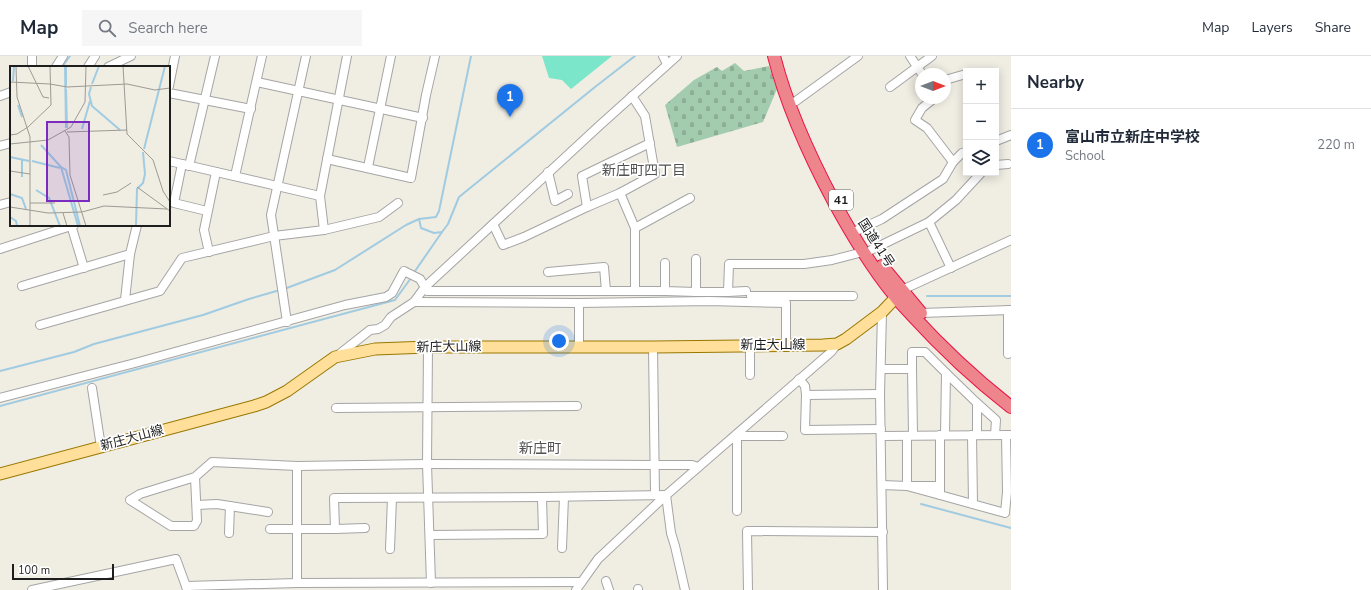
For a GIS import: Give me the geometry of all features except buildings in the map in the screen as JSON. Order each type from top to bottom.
[{"type":"highway","name":"国道41号","points":[[774,56],[791,100],[810,157],[848,227],[898,294],[956,361],[992,393],[1011,407]]},
{"type":"highway","name":"国道41号","points":[[782,56],[791,100],[834,187],[858,230],[867,251]]},
{"type":"highway","name":"国道41号","points":[[898,294],[921,313],[929,328],[1011,399]]},
{"type":"main road","name":"新庄大山線","points":[[0,474],[222,416],[260,404],[287,391],[335,357],[375,349],[428,346],[653,347],[837,344],[882,312],[898,294]]},
{"type":"street","points":[[57,66],[63,56]]},
{"type":"street","points":[[89,66],[95,56]]},
{"type":"street","points":[[110,66],[131,56]]},
{"type":"street","points":[[170,81],[175,56]]},
{"type":"street","points":[[207,211],[174,203],[205,101],[215,56]]},
{"type":"street","points":[[235,176],[262,56]]},
{"type":"street","points":[[287,322],[271,215],[306,56]]},
{"type":"street","points":[[324,230],[320,196],[347,56]]},
{"type":"street","points":[[368,167],[391,56]]},
{"type":"street","points":[[327,159],[368,167],[411,178],[426,95],[435,56]]},
{"type":"street","points":[[335,357],[370,330],[378,329],[386,325],[391,316],[414,302],[425,287],[632,96],[665,60],[677,56]]},
{"type":"street","points":[[791,100],[826,73],[834,73],[858,56]]},
{"type":"street","points":[[910,56],[917,67]]},
{"type":"street","points":[[890,87],[932,56]]},
{"type":"street","points":[[951,78],[963,75]]},
{"type":"street","points":[[257,82],[423,118]]},
{"type":"street","points":[[0,96],[10,92]]},
{"type":"street","points":[[170,93],[251,109]]},
{"type":"street","points":[[493,224],[503,245],[524,237],[620,193],[655,174],[645,116],[632,96]]},
{"type":"street","points":[[927,104],[922,108],[915,120],[927,128],[953,162]]},
{"type":"street","points":[[998,140],[1011,135]]},
{"type":"street","points":[[0,146],[10,143]]},
{"type":"street","points":[[587,207],[582,176],[650,143]]},
{"type":"street","points":[[858,230],[882,219],[943,179],[953,162],[963,153]]},
{"type":"street","points":[[170,161],[320,196]]},
{"type":"street","points":[[999,165],[1008,164]]},
{"type":"street","points":[[209,252],[204,230],[216,172]]},
{"type":"street","points":[[548,172],[555,200],[568,194]]},
{"type":"street","points":[[728,292],[729,264],[804,264],[832,260],[867,251],[929,222],[956,200],[978,176]]},
{"type":"street","points":[[620,193],[635,228],[635,291]]},
{"type":"street","points":[[635,228],[690,198]]},
{"type":"street","points":[[0,205],[10,202]]},
{"type":"street","points":[[40,325],[160,291],[182,258],[274,236],[324,230],[380,217],[398,203]]},
{"type":"street","points":[[929,222],[951,268]]},
{"type":"street","points":[[0,248],[69,226]]},
{"type":"street","points":[[72,226],[84,268]]},
{"type":"street","points":[[125,300],[130,254],[137,226]]},
{"type":"street","points":[[898,294],[1011,240]]},
{"type":"street","points":[[22,286],[130,254]]},
{"type":"street","points":[[696,259],[696,292]]},
{"type":"street","points":[[665,263],[665,291]]},
{"type":"street","points":[[548,272],[604,267],[606,291]]},
{"type":"street","points":[[0,398],[287,322],[345,305],[386,297],[392,293],[404,271],[420,280],[427,291],[665,291],[728,292],[793,296],[853,296]]},
{"type":"street","points":[[786,345],[786,303],[793,296]]},
{"type":"street","points":[[414,302],[579,303],[709,301],[786,303]]},
{"type":"street","points":[[578,347],[579,303]]},
{"type":"street","points":[[921,313],[1010,310],[1008,354]]},
{"type":"street","points":[[882,312],[880,394],[883,590]]},
{"type":"street","points":[[576,590],[598,559],[666,495],[830,352],[837,344]]},
{"type":"street","points":[[750,345],[750,375]]},
{"type":"street","points":[[428,346],[427,464],[431,583]]},
{"type":"street","points":[[653,347],[655,496]]},
{"type":"street","points":[[907,486],[912,352],[925,352],[996,420],[995,435]]},
{"type":"street","points":[[881,369],[912,369]]},
{"type":"street","points":[[940,495],[946,373]]},
{"type":"street","points":[[799,379],[805,386],[805,430],[881,433],[910,436],[1008,436],[1005,513],[907,486]]},
{"type":"street","points":[[92,388],[102,447]]},
{"type":"street","points":[[806,395],[880,394]]},
{"type":"street","points":[[973,504],[975,435],[978,403]]},
{"type":"street","points":[[336,408],[577,406]]},
{"type":"street","points":[[737,434],[742,436],[783,436]]},
{"type":"street","points":[[737,434],[737,511]]},
{"type":"street","points":[[195,477],[197,521],[194,526],[171,526],[130,500],[140,494],[195,477],[212,462],[297,466],[427,464],[692,465],[698,467]]},
{"type":"street","points":[[297,466],[297,583]]},
{"type":"street","points":[[882,485],[940,486]]},
{"type":"street","points":[[335,529],[334,498],[542,498],[666,495]]},
{"type":"street","points":[[666,495],[671,533],[684,590]]},
{"type":"street","points":[[562,548],[564,497]]},
{"type":"street","points":[[390,549],[392,498]]},
{"type":"street","points":[[430,535],[543,534],[542,498]]},
{"type":"street","points":[[196,505],[216,504],[268,512]]},
{"type":"street","points":[[229,533],[230,506]]},
{"type":"street","points":[[270,529],[365,528]]},
{"type":"street","points":[[748,590],[747,531],[882,532]]},
{"type":"street","points":[[32,590],[176,559],[186,588],[297,583],[393,586],[431,583],[489,586],[581,582]]},
{"type":"street","points":[[606,581],[609,590]]},
{"type":"green space","points":[[542,56],[612,56],[571,89],[562,80],[549,78]]},
{"type":"green space","points":[[735,63],[744,71],[769,66],[777,89],[763,122],[677,147],[665,105],[694,80],[717,67],[722,71]]},
{"type":"waterway","points":[[63,66],[70,56]]},
{"type":"waterway","points":[[284,289],[335,270],[406,225],[419,219],[436,217],[439,211],[471,56]]},
{"type":"waterway","points":[[419,219],[421,228],[434,233],[442,232],[448,224],[459,197],[635,56]]},
{"type":"waterway","points":[[413,274],[442,232]]},
{"type":"waterway","points":[[0,406],[395,300],[411,278]]},
{"type":"waterway","points":[[0,371],[74,352],[94,344],[203,315],[280,290]]},
{"type":"waterway","points":[[927,296],[1011,296]]},
{"type":"waterway","points":[[921,504],[1011,528]]},
{"type":"place","name":"富山市立新庄中学校","points":[[510,117]]},
{"type":"district","name":"新庄町四丁目","points":[[644,170]]},
{"type":"district","name":"新庄町","points":[[540,448]]}]
